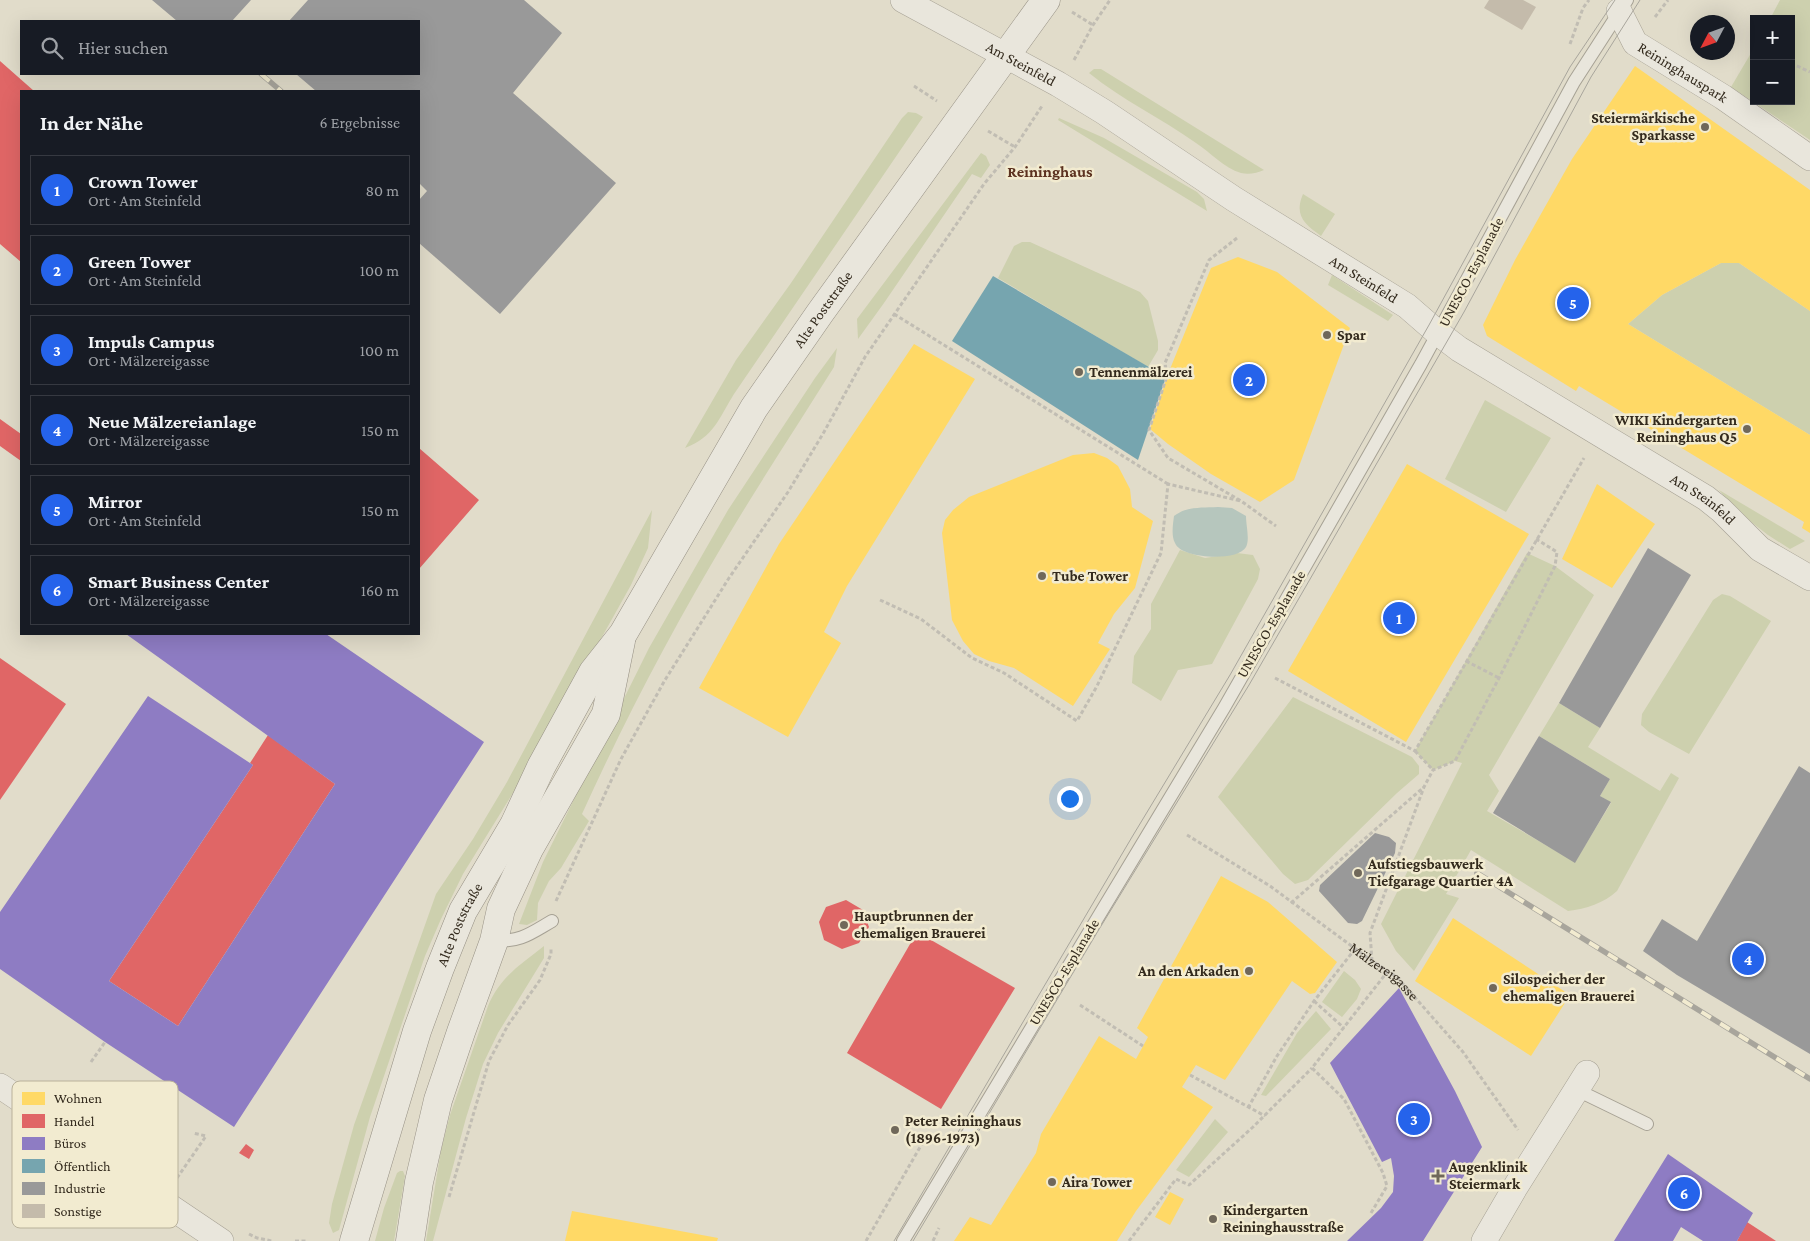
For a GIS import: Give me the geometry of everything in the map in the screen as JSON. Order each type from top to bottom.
[{"type":"main road","name":"Alte Poststraße","points":[[354,1241],[417,1031],[463,910],[514,825],[541,768],[593,672],[623,634],[754,408],[820,313],[1046,0]]},
{"type":"main road","name":"Alte Poststraße","points":[[410,1241],[419,1182],[438,1100],[494,941],[501,909],[529,849],[606,714],[623,634]]},
{"type":"street","name":"Am Steinfeld","points":[[903,0],[1058,84],[1104,112],[1234,199],[1407,306],[1459,349],[1706,498],[1721,510],[1760,549],[1810,578]]},
{"type":"street","name":"Reininghauspark","points":[[1623,5],[1636,43],[1723,97],[1810,158]]},
{"type":"street","points":[[1484,1241],[1582,1081]]},
{"type":"street","points":[[0,1086],[12,1094]]},
{"type":"street","points":[[178,1212],[221,1241]]},
{"type":"lane","name":"UNESCO-Esplanade","points":[[903,1241],[1224,708],[1438,333],[1574,82],[1623,5]]},
{"type":"lane","points":[[494,941],[514,941],[528,936],[552,921]]},
{"type":"lane","points":[[1582,1081],[1647,1124]]},
{"type":"path","points":[[1078,54],[1092,25],[1110,0]]},
{"type":"path","points":[[1795,65],[1810,72]]},
{"type":"path","points":[[914,86],[932,98]]},
{"type":"path","points":[[447,1203],[489,1061],[508,1025],[540,980],[551,954],[554,904],[621,759],[661,688],[729,578],[788,492],[824,432],[865,357],[984,184],[1015,147],[1033,118]]},
{"type":"path","points":[[994,134],[1015,147]]},
{"type":"path","points":[[1237,238],[1209,260],[1166,363],[1167,376],[1149,430],[1168,458],[1241,501],[1276,526]]},
{"type":"path","points":[[894,314],[1168,484],[1241,501]]},
{"type":"path","points":[[1415,751],[1585,455]]},
{"type":"path","points":[[880,600],[921,619],[972,658],[1004,673],[1077,721],[1097,686],[1161,553],[1168,484]]},
{"type":"path","points":[[1372,961],[1370,933],[1424,787],[1433,770],[1455,760],[1499,678],[1555,566],[1557,552],[1536,539]]},
{"type":"path","points":[[1466,661],[1499,678]]},
{"type":"path","points":[[1275,678],[1415,751],[1433,770]]},
{"type":"path","points":[[1291,903],[1424,787]]},
{"type":"path","name":"Mälzereigasse","points":[[1187,835],[1270,886],[1355,949],[1397,977],[1463,1052],[1527,1143],[1537,1153]]},
{"type":"path","points":[[1248,1108],[1277,1056],[1314,1001],[1355,949]]},
{"type":"path","points":[[1129,1241],[1176,1178],[1189,1185],[1264,1116],[1312,1068],[1388,971]]},
{"type":"path","points":[[1314,1001],[1344,1028]]},
{"type":"path","points":[[1080,1005],[1143,1046]]},
{"type":"path","points":[[92,1062],[105,1042]]},
{"type":"path","points":[[1312,1068],[1344,1099],[1383,1174],[1387,1186],[1371,1213]]},
{"type":"path","points":[[1190,1075],[1264,1116]]},
{"type":"path","points":[[866,1241],[922,1142],[979,1114]]},
{"type":"path","points":[[178,1178],[206,1136],[193,1133]]},
{"type":"path","points":[[1460,1185],[1486,1190]]},
{"type":"path","points":[[295,1241],[306,1241]]},
{"type":"green space","points":[[1780,0],[1810,0],[1810,140],[1758,105],[1795,105],[1795,15],[1772,15]]},
{"type":"green space","points":[[1750,55],[1750,100],[1731,87]]},
{"type":"green space","points":[[1094,69],[1101,69],[1264,170],[1247,174],[1235,171],[1183,134],[1102,83],[1089,73]]},
{"type":"green space","points":[[908,112],[916,113],[923,117],[734,394],[715,426],[695,444],[685,448],[736,360],[791,283],[902,118]]},
{"type":"green space","points":[[1059,118],[1104,138],[1197,192],[1204,199],[1207,211],[1058,120]]},
{"type":"green space","points":[[981,153],[986,156],[990,165],[981,178],[972,174],[858,339],[857,319]]},
{"type":"green space","points":[[1303,194],[1335,214],[1321,236],[1305,223],[1302,218],[1300,201]]},
{"type":"green space","points":[[1022,242],[1030,242],[1140,292],[1148,301],[1158,341],[1158,350],[1148,367],[998,278],[1014,246]]},
{"type":"green space","points":[[1721,263],[1739,263],[1810,311],[1810,435],[1628,324],[1662,295]]},
{"type":"green space","points":[[1332,275],[1393,315],[1388,321],[1328,285]]},
{"type":"green space","points":[[837,348],[834,367],[728,536],[688,604],[651,673],[615,743],[582,814],[589,821],[561,868],[549,881],[538,903],[537,920],[527,925],[519,924],[543,862],[649,648],[728,510],[815,378]]},
{"type":"green space","points":[[1485,400],[1551,438],[1506,512],[1445,479]]},
{"type":"green space","points":[[1719,490],[1805,541],[1790,549],[1737,511]]},
{"type":"green space","points":[[652,510],[648,548],[631,585],[532,762],[463,874],[441,919],[425,956],[370,1117],[339,1230],[333,1233],[329,1223],[332,1204],[354,1125],[436,894],[473,839],[507,782]]},
{"type":"green space","points":[[1180,550],[1205,558],[1237,553],[1253,555],[1260,569],[1258,579],[1212,664],[1178,670],[1161,701],[1132,683],[1134,656],[1151,629],[1151,604]]},
{"type":"green space","points":[[1527,553],[1555,566],[1594,595],[1489,775],[1499,791],[1487,811],[1575,862],[1611,803],[1600,796],[1610,779],[1539,736],[1559,703],[1600,728],[1588,747],[1660,791],[1671,773],[1679,778],[1617,891],[1594,905],[1568,911],[1471,850],[1446,894],[1459,898],[1414,971],[1396,951],[1381,924],[1462,763],[1455,761],[1433,770],[1415,751]]},
{"type":"green space","points":[[1722,594],[1730,596],[1771,621],[1689,754],[1649,732],[1641,725],[1642,714],[1713,600]]},
{"type":"green space","points":[[1293,697],[1412,757],[1419,766],[1419,774],[1308,880],[1295,884],[1283,874],[1218,797]]},
{"type":"green space","points":[[544,946],[544,958],[498,1033],[483,1064],[466,1118],[433,1241],[426,1241],[441,1150],[450,1115],[488,1006],[498,987],[505,979]]},
{"type":"green space","points":[[1344,971],[1355,980],[1361,989],[1357,999],[1342,1017],[1322,1002]]},
{"type":"green space","points":[[1316,1011],[1331,1029],[1266,1096],[1261,1095],[1297,1033]]},
{"type":"green space","points":[[1215,1119],[1228,1132],[1189,1177],[1176,1170]]},
{"type":"green space","points":[[403,1171],[405,1176],[394,1241],[375,1241],[384,1208],[397,1173]]},
{"type":"shaded area","points":[[1232,508],[1246,516],[1248,536],[1246,547],[1241,552],[1222,557],[1198,555],[1179,548],[1173,537],[1174,516],[1189,509]]},
{"type":"building: Wohnen","points":[[1635,66],[1810,190],[1810,311],[1739,263],[1721,263],[1662,295],[1628,324],[1810,435],[1810,533],[1802,528],[1804,522],[1579,386],[1576,391],[1487,336],[1483,325],[1515,260],[1572,159]]},
{"type":"building: Wohnen","points":[[1238,257],[1277,272],[1350,328],[1294,480],[1260,502],[1211,474],[1150,429],[1168,374],[1211,268]]},
{"type":"building: Wohnen","points":[[914,344],[975,379],[847,586],[824,632],[841,643],[788,737],[699,688],[779,544]]},
{"type":"building: Wohnen","name":"Tube Tower","points":[[1094,453],[1107,458],[1118,466],[1130,489],[1132,507],[1153,521],[1135,588],[1114,614],[1098,643],[1110,649],[1073,706],[1014,668],[989,661],[974,654],[963,641],[952,620],[942,533],[945,520],[953,510],[969,497],[1073,455]]},
{"type":"building: Wohnen","points":[[1407,464],[1529,534],[1406,742],[1288,671]]},
{"type":"building: Wohnen","points":[[1597,484],[1655,524],[1612,588],[1562,559]]},
{"type":"building: Wohnen","points":[[1221,876],[1268,902],[1337,962],[1315,993],[1310,994],[1292,981],[1225,1080],[1196,1065],[1182,1087],[1213,1107],[1136,1211],[1117,1241],[954,1241],[970,1217],[991,1225],[1036,1153],[1041,1134],[1099,1036],[1136,1059],[1148,1037],[1137,1028]]},
{"type":"building: Wohnen","name":"Silospeicher der ehemaligen Brauerei","points":[[1453,918],[1570,995],[1531,1056],[1415,981]]},
{"type":"building: Wohnen","points":[[1170,1192],[1184,1199],[1170,1225],[1155,1217]]},
{"type":"building: Wohnen","points":[[572,1211],[718,1238],[717,1241],[565,1241]]},
{"type":"building: Handel","points":[[0,61],[33,90],[20,90],[20,261],[0,244]]},
{"type":"building: Handel","points":[[0,419],[20,433],[20,460],[0,446]]},
{"type":"building: Handel","points":[[420,449],[479,500],[420,568]]},
{"type":"building: Handel","points":[[0,658],[66,704],[0,800]]},
{"type":"building: Handel","points":[[268,735],[335,784],[178,1026],[109,981],[253,765],[250,763]]},
{"type":"building: Handel","name":"Hauptbrunnen der ehemaligen Brauerei","points":[[846,900],[863,910],[869,927],[859,943],[842,949],[824,940],[819,922],[826,907]]},
{"type":"building: Handel","points":[[917,932],[1015,988],[941,1109],[847,1053]]},
{"type":"building: Handel","points":[[246,1144],[254,1150],[249,1159],[239,1153]]},
{"type":"building: Handel","points":[[1747,1222],[1770,1237],[1776,1241],[1737,1241]]},
{"type":"building: Büros","points":[[127,635],[327,635],[484,742],[234,1127],[178,1090],[178,1081],[164,1081],[0,969],[0,912],[148,696],[253,765],[109,981],[178,1026],[335,784]]},
{"type":"building: Büros","points":[[1399,988],[1455,1091],[1482,1147],[1423,1241],[1347,1241],[1381,1208],[1393,1192],[1394,1176],[1391,1158],[1382,1162],[1330,1063]]},
{"type":"building: Büros","points":[[1668,1154],[1753,1213],[1737,1241],[1703,1241],[1681,1227],[1673,1241],[1614,1241]]},
{"type":"building: Öffentlich","name":"Tennenmälzerei","points":[[993,276],[1166,377],[1138,460],[952,341]]},
{"type":"building: Industrie","points":[[152,0],[251,0],[233,20],[176,20]]},
{"type":"building: Industrie","points":[[308,0],[524,0],[562,33],[513,93],[616,183],[500,314],[420,244],[420,199],[427,191],[420,184],[420,90],[315,90],[297,75],[420,75],[420,20],[290,20]]},
{"type":"building: Industrie","points":[[1648,548],[1691,575],[1600,728],[1559,703]]},
{"type":"building: Industrie","points":[[1539,736],[1610,779],[1600,796],[1611,802],[1575,863],[1493,813]]},
{"type":"building: Industrie","points":[[1799,766],[1810,773],[1810,1054],[1677,975],[1643,951],[1662,919],[1697,941]]},
{"type":"building: Industrie","name":"Aufstiegsbauwerk Tiefgarage Quartier 4A","points":[[1375,833],[1389,837],[1396,843],[1395,853],[1362,921],[1357,924],[1348,923],[1319,891],[1320,885]]},
{"type":"building: Sonstige","points":[[1489,0],[1523,0],[1536,7],[1522,30],[1484,8]]},
{"type":"tram line","points":[[894,1241],[1132,837],[1230,675],[1429,325],[1570,67],[1615,0]]},
{"type":"tram line","points":[[913,1241],[1098,931],[1249,685],[1464,312],[1591,77],[1640,0]]},
{"type":"railway","points":[[262,75],[280,90]]},
{"type":"railway","points":[[1477,873],[1810,1079]]},
{"type":"place","name":"Steiermärkische Sparkasse","points":[[1705,127]]},
{"type":"place","name":"Mirror","points":[[1573,303]]},
{"type":"place","name":"Spar","points":[[1327,335]]},
{"type":"place","name":"Tennenmälzerei","points":[[1079,372]]},
{"type":"place","name":"Green Tower","points":[[1249,380]]},
{"type":"place","name":"WIKI Kindergarten Reininghaus Q5","points":[[1747,429]]},
{"type":"place","name":"Tube Tower","points":[[1042,576]]},
{"type":"place","name":"Crown Tower","points":[[1399,618]]},
{"type":"place","name":"Aufstiegsbauwerk Tiefgarage Quartier 4A","points":[[1358,873]]},
{"type":"place","name":"Hauptbrunnen der ehemaligen Brauerei","points":[[844,925]]},
{"type":"place","name":"Neue Mälzereianlage","points":[[1748,959]]},
{"type":"place","name":"An den Arkaden","points":[[1249,971]]},
{"type":"place","name":"Silospeicher der ehemaligen Brauerei","points":[[1493,988]]},
{"type":"place","name":"Impuls Campus","points":[[1414,1119]]},
{"type":"place","name":"Peter Reininghaus (1896-1973)","points":[[895,1130]]},
{"type":"place","name":"Augenklinik Steiermark","points":[[1438,1176]]},
{"type":"place","name":"Aira Tower","points":[[1052,1182]]},
{"type":"place","name":"Smart Business Center","points":[[1684,1193]]},
{"type":"place","name":"Kindergarten Reininghausstraße","points":[[1213,1219]]},
{"type":"district","name":"Reininghaus","points":[[1050,171]]}]
